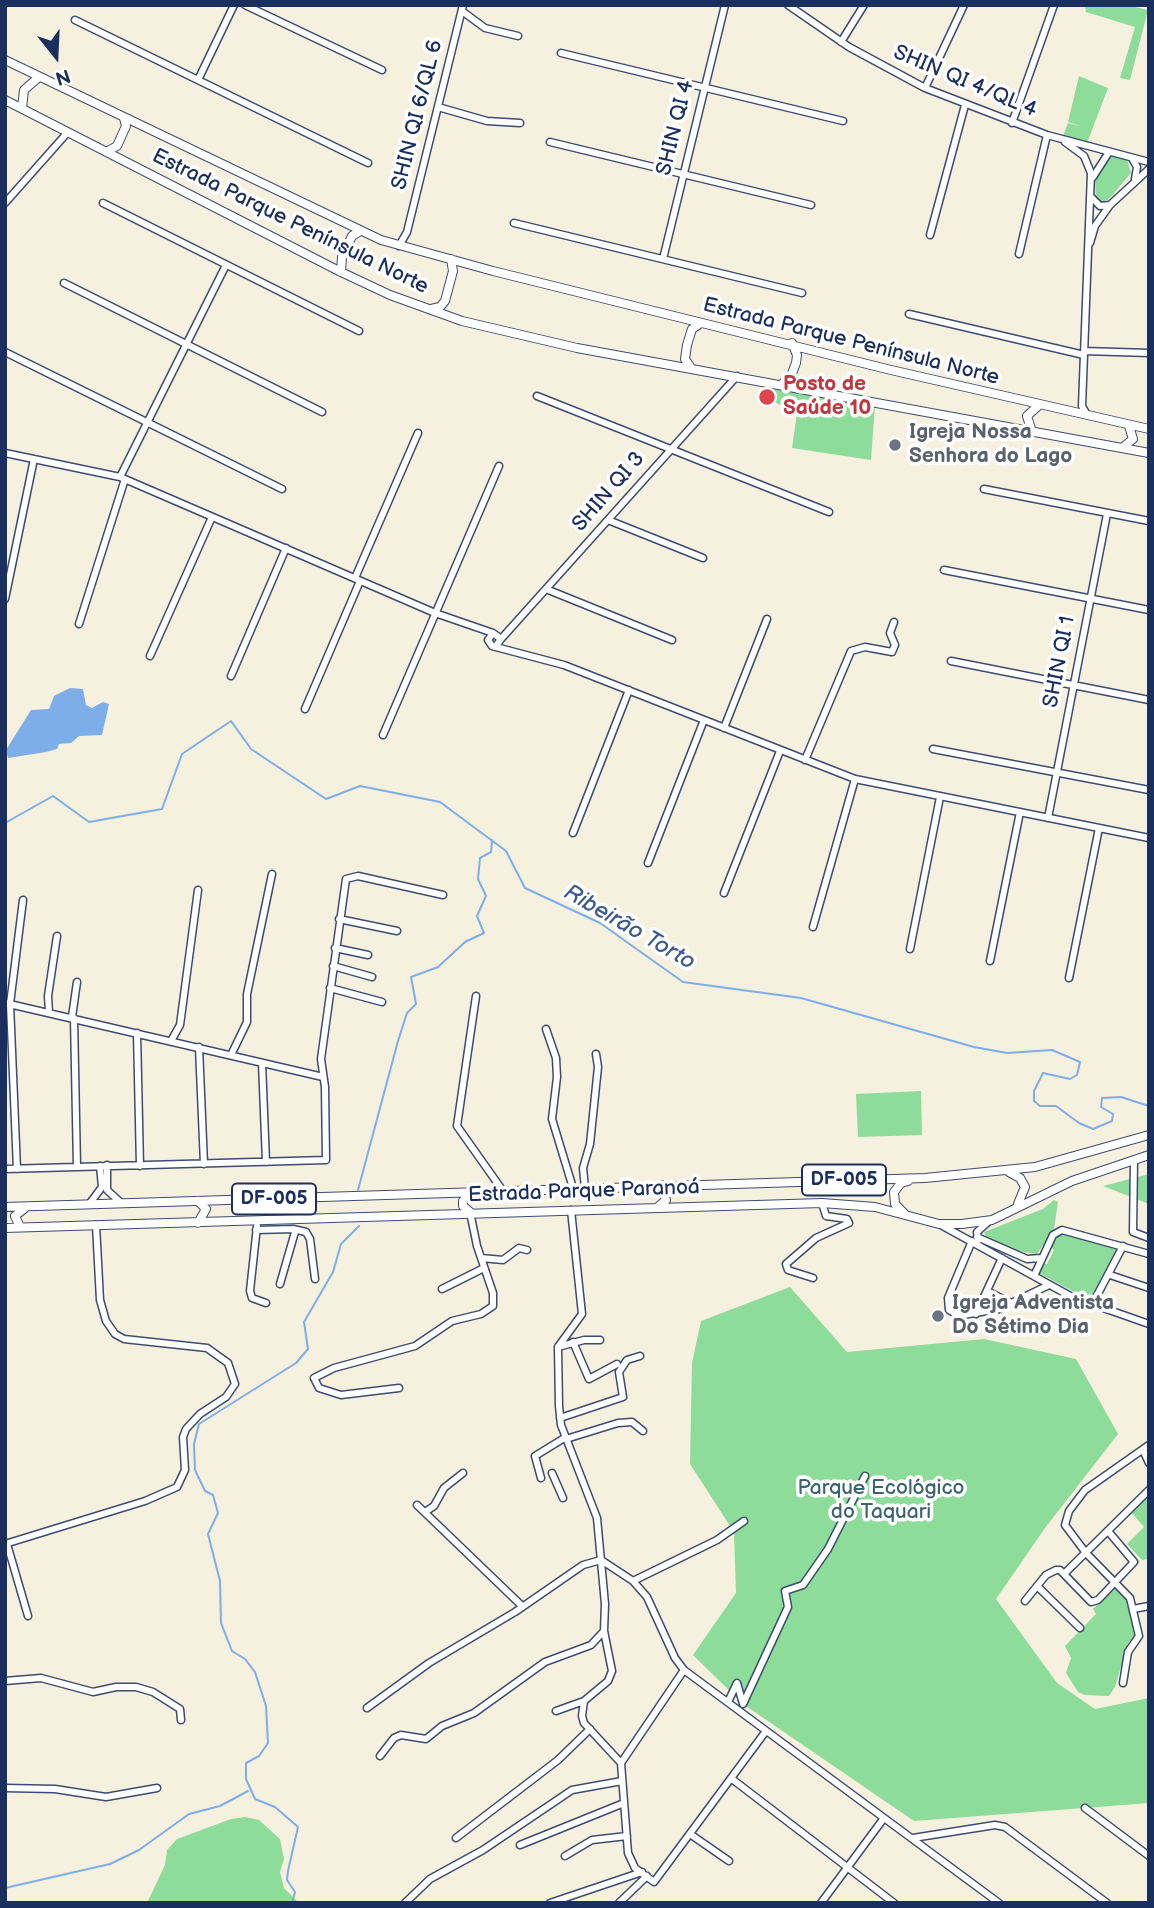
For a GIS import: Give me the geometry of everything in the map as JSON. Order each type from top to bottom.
[{"type":"main road","name":"Estrada Parque Península Norte","points":[[5,60],[360,231],[404,247],[1073,414],[1149,429]]},
{"type":"main road","points":[[22,108],[20,101],[24,90],[39,78]]},
{"type":"main road","name":"Estrada Parque Península Norte","points":[[5,100],[341,272],[428,310],[492,330],[1149,453]]},
{"type":"main road","points":[[108,151],[117,146],[127,126],[124,118]]},
{"type":"main road","points":[[341,272],[342,257],[352,236],[360,231]]},
{"type":"main road","points":[[428,310],[440,307],[445,301],[453,271],[451,259]]},
{"type":"main road","points":[[691,368],[685,359],[687,345],[692,329],[701,323]]},
{"type":"main road","points":[[782,384],[791,376],[796,363],[797,355],[792,343]]},
{"type":"main road","points":[[1032,432],[1027,416],[1039,405]]},
{"type":"main road","points":[[1122,447],[1133,439],[1129,426]]},
{"type":"main road","name":"Estrada Parque Paranoá","points":[[5,1207],[925,1178],[1035,1167],[1149,1135]]},
{"type":"main road","name":"Estrada Parque Paranoá","points":[[5,1228],[198,1223],[257,1225],[348,1217],[470,1212],[822,1203],[875,1207],[939,1224],[992,1220],[1072,1181],[1149,1155]]},
{"type":"main road","points":[[1008,1171],[1017,1175],[1025,1187],[1023,1198],[1014,1209]]},
{"type":"main road","points":[[912,1217],[898,1207],[894,1192],[901,1183],[925,1178]]},
{"type":"main road","points":[[659,1207],[667,1197],[662,1185]]},
{"type":"main road","points":[[470,1212],[463,1206],[463,1201],[473,1192]]},
{"type":"main road","points":[[198,1201],[206,1209],[198,1223]]},
{"type":"main road","points":[[20,1227],[15,1216],[27,1206]]},
{"type":"street","points":[[198,80],[234,5]]},
{"type":"street","points":[[245,5],[382,70]]},
{"type":"street","name":"SHIN QI 4","points":[[663,259],[725,5]]},
{"type":"street","name":"SHIN QI 4/QL 4","points":[[788,5],[841,42],[925,88],[1047,135],[1149,162]]},
{"type":"street","points":[[841,42],[864,5]]},
{"type":"street","points":[[925,88],[964,5]]},
{"type":"street","points":[[1012,123],[1054,5]]},
{"type":"street","points":[[462,8],[485,28],[518,36]]},
{"type":"street","name":"SHIN QI 6/QL 6","points":[[404,247],[462,8]]},
{"type":"street","points":[[75,20],[368,163]]},
{"type":"street","points":[[561,53],[843,121]]},
{"type":"street","points":[[930,235],[965,105]]},
{"type":"street","points":[[438,107],[487,121],[520,123]]},
{"type":"street","points":[[5,203],[65,131]]},
{"type":"street","points":[[1019,254],[1047,135]]},
{"type":"street","name":"SHIN QI 4/QL 4","points":[[1060,139],[1084,156],[1091,183],[1082,406]]},
{"type":"street","points":[[550,142],[811,205]]},
{"type":"street","points":[[1091,183],[1096,169],[1109,152]]},
{"type":"street","points":[[1132,158],[1138,171],[1134,181]]},
{"type":"street","name":"SHIN QI 4/QL 4","points":[[1089,248],[1095,226],[1110,205],[1149,169]]},
{"type":"street","points":[[1091,196],[1101,206],[1110,205]]},
{"type":"street","points":[[103,203],[359,331]]},
{"type":"street","points":[[514,223],[802,293]]},
{"type":"street","points":[[79,624],[123,478],[226,265]]},
{"type":"street","points":[[64,283],[322,412]]},
{"type":"street","points":[[909,314],[1084,353],[1149,353]]},
{"type":"street","points":[[5,352],[282,489]]},
{"type":"street","points":[[725,374],[725,386]]},
{"type":"street","name":"SHIN QI 3","points":[[496,646],[725,386],[737,376]]},
{"type":"street","points":[[537,396],[830,512]]},
{"type":"street","points":[[1073,414],[1082,406],[1088,416]]},
{"type":"street","points":[[305,709],[418,433]]},
{"type":"street","points":[[5,453],[123,478],[436,613],[494,633],[513,649]]},
{"type":"street","points":[[5,599],[34,459]]},
{"type":"street","points":[[383,735],[499,466]]},
{"type":"street","points":[[984,489],[1149,521]]},
{"type":"street","name":"SHIN QI 1","points":[[1048,817],[1107,514]]},
{"type":"street","points":[[150,656],[212,517]]},
{"type":"street","points":[[608,520],[703,558]]},
{"type":"street","points":[[231,676],[286,548]]},
{"type":"street","points":[[944,570],[1149,610]]},
{"type":"street","points":[[546,589],[672,640]]},
{"type":"street","points":[[724,728],[766,619]]},
{"type":"street","name":"SHIN QI 3","points":[[494,633],[518,620]]},
{"type":"street","points":[[805,760],[850,651],[865,647],[892,652],[895,645],[890,635],[894,622]]},
{"type":"street","points":[[468,626],[492,646],[513,649],[629,690],[855,779],[1149,838]]},
{"type":"street","points":[[488,640],[494,633]]},
{"type":"street","points":[[951,661],[1149,700]]},
{"type":"street","points":[[573,833],[629,690]]},
{"type":"street","points":[[648,863],[704,720]]},
{"type":"street","points":[[933,749],[1149,790]]},
{"type":"street","points":[[724,893],[780,751]]},
{"type":"street","points":[[813,927],[855,779]]},
{"type":"street","points":[[910,949],[940,797]]},
{"type":"street","points":[[990,961],[1020,812]]},
{"type":"street","points":[[1069,978],[1099,828]]},
{"type":"street","points":[[231,1055],[247,1022],[247,993],[272,874]]},
{"type":"street","points":[[5,1169],[326,1160],[321,1059],[346,879],[352,875],[443,895]]},
{"type":"street","points":[[171,1041],[180,1025],[198,890]]},
{"type":"street","points":[[16,1169],[8,1003],[23,900]]},
{"type":"street","points":[[339,919],[397,930]]},
{"type":"street","points":[[49,1012],[48,996],[57,936]]},
{"type":"street","points":[[335,948],[368,955]]},
{"type":"street","points":[[333,966],[372,977]]},
{"type":"street","points":[[77,1167],[73,1018],[78,982]]},
{"type":"street","points":[[330,988],[382,1002]]},
{"type":"street","points":[[476,996],[456,1124],[503,1191]]},
{"type":"street","points":[[8,1003],[323,1077]]},
{"type":"street","points":[[546,1028],[556,1058],[557,1077],[552,1119],[573,1188]]},
{"type":"street","points":[[137,1033],[140,1166]]},
{"type":"street","points":[[199,1047],[204,1164]]},
{"type":"street","points":[[585,1188],[583,1168],[590,1144],[598,1067],[596,1054]]},
{"type":"street","points":[[262,1063],[267,1161]]},
{"type":"street","points":[[1133,1160],[1133,1232],[1149,1238]]},
{"type":"street","points":[[103,1165],[107,1190],[120,1202]]},
{"type":"street","points":[[90,1203],[102,1187],[103,1165]]},
{"type":"street","points":[[813,1278],[788,1270],[786,1264],[816,1238],[849,1223],[847,1219],[826,1216],[822,1203]]},
{"type":"street","points":[[556,1711],[584,1701],[612,1676],[604,1631],[601,1560],[595,1510],[560,1418],[558,1347],[582,1314],[571,1210]]},
{"type":"street","points":[[398,1388],[341,1395],[319,1388],[314,1378],[334,1368],[415,1346],[452,1321],[490,1309],[494,1303],[493,1293],[470,1212]]},
{"type":"street","points":[[992,1220],[982,1226],[974,1239],[947,1301],[949,1310],[957,1314],[976,1314],[1013,1304],[1049,1285]]},
{"type":"street","points":[[939,1224],[1027,1259],[1041,1258]]},
{"type":"street","points":[[28,1616],[6,1544],[145,1501],[177,1487],[185,1470],[183,1437],[186,1429],[200,1413],[226,1397],[235,1384],[228,1363],[207,1348],[124,1339],[116,1334],[106,1321],[100,1300],[99,1239],[96,1225]]},
{"type":"street","points":[[99,1239],[110,1225]]},
{"type":"street","points":[[266,1303],[251,1298],[250,1292],[257,1225],[306,1232],[310,1239],[315,1279]]},
{"type":"street","points":[[280,1284],[295,1238],[293,1229]]},
{"type":"street","points":[[1034,1276],[1053,1235],[1062,1230],[1149,1254]]},
{"type":"street","points":[[974,1239],[1049,1285],[1092,1306],[1149,1324]]},
{"type":"street","points":[[1092,1306],[1123,1246]]},
{"type":"street","points":[[481,1258],[502,1260],[519,1248],[527,1250]]},
{"type":"street","points":[[976,1314],[1002,1258]]},
{"type":"street","points":[[442,1289],[484,1268]]},
{"type":"street","points":[[1110,1275],[1149,1288]]},
{"type":"street","points":[[987,1291],[1013,1304]]},
{"type":"street","points":[[558,1347],[573,1342],[600,1340]]},
{"type":"street","points":[[573,1342],[589,1379],[617,1364]]},
{"type":"street","points":[[560,1418],[624,1397],[619,1372],[628,1360],[640,1356]]},
{"type":"street","points":[[541,1478],[535,1457],[566,1438],[618,1423],[632,1422],[643,1431]]},
{"type":"street","points":[[1123,1683],[1128,1652],[1139,1636],[1130,1598],[1065,1528],[1069,1511],[1085,1490],[1146,1448],[1149,1463]]},
{"type":"street","points":[[425,1512],[434,1506],[443,1488],[463,1473]]},
{"type":"street","points":[[552,1473],[563,1498]]},
{"type":"street","points":[[728,1703],[737,1683],[743,1704],[786,1612],[785,1591],[803,1586],[828,1549],[864,1476]]},
{"type":"street","points":[[1064,1574],[1149,1490]]},
{"type":"street","points":[[417,1504],[521,1605]]},
{"type":"street","points":[[633,1581],[717,1540],[744,1521]]},
{"type":"street","points":[[1025,1601],[1050,1572],[1060,1570],[1093,1602],[1134,1562],[1108,1531]]},
{"type":"street","points":[[367,1708],[429,1663],[515,1612],[521,1605],[583,1565],[601,1560],[633,1581],[654,1608],[675,1658],[684,1670],[999,1903]]},
{"type":"street","points":[[1037,1586],[1080,1628]]},
{"type":"street","points":[[1133,1609],[1149,1606]]},
{"type":"street","points":[[380,1756],[394,1738],[401,1735],[426,1739],[442,1726],[479,1709],[525,1673],[545,1662],[591,1645],[604,1631]]},
{"type":"street","points":[[1139,1636],[1149,1636]]},
{"type":"street","points":[[684,1670],[621,1763],[630,1859],[654,1882],[766,1731]]},
{"type":"street","points":[[5,1681],[41,1678],[93,1692],[116,1687],[136,1687],[153,1692],[180,1709],[181,1720]]},
{"type":"street","points":[[584,1701],[583,1719],[621,1763]]},
{"type":"street","points":[[456,1838],[565,1755],[590,1729]]},
{"type":"street","points":[[732,1779],[894,1903]]},
{"type":"street","points":[[405,1903],[430,1879],[483,1850],[572,1790],[622,1781]]},
{"type":"street","points":[[5,1788],[55,1789],[106,1797],[158,1788]]},
{"type":"street","points":[[520,1845],[624,1803]]},
{"type":"street","points":[[1085,1808],[1149,1856]]},
{"type":"street","points":[[821,1903],[884,1818]]},
{"type":"street","points":[[913,1838],[995,1825],[1005,1827],[1107,1903]]},
{"type":"street","points":[[690,1834],[729,1861]]},
{"type":"street","points":[[565,1856],[592,1840],[627,1836]]},
{"type":"street","points":[[550,1903],[644,1874]]},
{"type":"street","points":[[619,1903],[644,1874]]},
{"type":"green space","points":[[1085,5],[1126,5],[1148,10],[1130,80],[1120,78],[1135,27],[1086,12]]},
{"type":"green space","points":[[1079,76],[1108,88],[1087,143],[1063,136],[1068,123],[1083,127],[1068,122]]},
{"type":"green space","points":[[1110,156],[1127,159],[1131,173],[1109,199],[1102,202],[1096,200],[1095,179],[1103,161]]},
{"type":"green space","points":[[770,387],[875,405],[871,460],[792,448],[797,413],[770,400]]},
{"type":"green space","points":[[921,1091],[922,1135],[858,1137],[856,1094]]},
{"type":"green space","points":[[1149,1174],[1149,1204],[1103,1186]]},
{"type":"green space","points":[[1054,1200],[1058,1202],[1054,1229],[1037,1254],[1017,1251],[986,1237],[984,1232],[1043,1209]]},
{"type":"green space","points":[[1061,1233],[1118,1250],[1093,1299],[1089,1300],[1039,1273],[1042,1264],[1047,1264],[1054,1250],[1050,1246]]},
{"type":"green space","name":"Parque Ecológico do Taquari","points":[[790,1287],[847,1352],[984,1339],[1076,1359],[1118,1434],[1045,1528],[996,1599],[1057,1683],[1095,1709],[1149,1698],[1149,1803],[914,1821],[743,1704],[693,1655],[736,1593],[734,1532],[690,1464],[692,1363],[701,1321]]},
{"type":"green space","points":[[1149,1495],[1149,1559],[1142,1560],[1127,1544],[1144,1527],[1131,1512]]},
{"type":"green space","points":[[1114,1588],[1128,1599],[1136,1634],[1128,1643],[1115,1687],[1109,1696],[1085,1695],[1078,1692],[1066,1673],[1071,1658],[1065,1646],[1096,1614],[1093,1609]]},
{"type":"green space","points":[[245,1817],[259,1820],[280,1839],[284,1859],[280,1872],[284,1888],[299,1903],[147,1903],[165,1865],[167,1850],[177,1839],[231,1819]]},
{"type":"water","points":[[70,688],[83,689],[86,705],[92,708],[103,702],[109,704],[102,735],[79,736],[71,743],[59,744],[57,749],[8,758],[6,750],[31,710],[49,709],[54,696]]},
{"type":"waterway","name":"Ribeirão Torto","points":[[5,823],[53,796],[89,822],[162,809],[182,754],[231,721],[251,749],[326,799],[360,786],[440,802],[506,851],[525,888],[600,923],[683,982],[801,998],[974,1047],[1007,1053],[1052,1050],[1080,1062],[1077,1075],[1070,1079],[1043,1073],[1034,1091],[1034,1101],[1040,1106],[1056,1106],[1079,1123],[1093,1129],[1112,1121],[1113,1114],[1101,1107],[1102,1098],[1121,1097],[1149,1106]]},
{"type":"waterway","points":[[358,1190],[398,1041],[407,1013],[416,1004],[411,977],[438,967],[465,942],[484,933],[477,916],[486,896],[478,879],[480,858],[491,852],[492,840]]},
{"type":"waterway","points":[[292,1903],[295,1892],[287,1880],[298,1827],[275,1807],[255,1799],[246,1779],[246,1763],[259,1756],[268,1743],[266,1706],[255,1672],[245,1659],[232,1651],[221,1623],[220,1581],[208,1534],[218,1513],[213,1495],[205,1491],[195,1470],[194,1444],[199,1424],[296,1363],[308,1349],[304,1322],[333,1272],[341,1244],[359,1226]]},
{"type":"waterway","points":[[5,1888],[110,1864],[139,1850],[189,1814],[220,1806],[248,1791]]},
{"type":"place","name":"Posto de Saúde 10","points":[[767,397]]},
{"type":"place","name":"Igreja Nossa Senhora do Lago","points":[[895,445]]},
{"type":"place","name":"Igreja Adventista Do Sétimo Dia","points":[[938,1316]]}]
